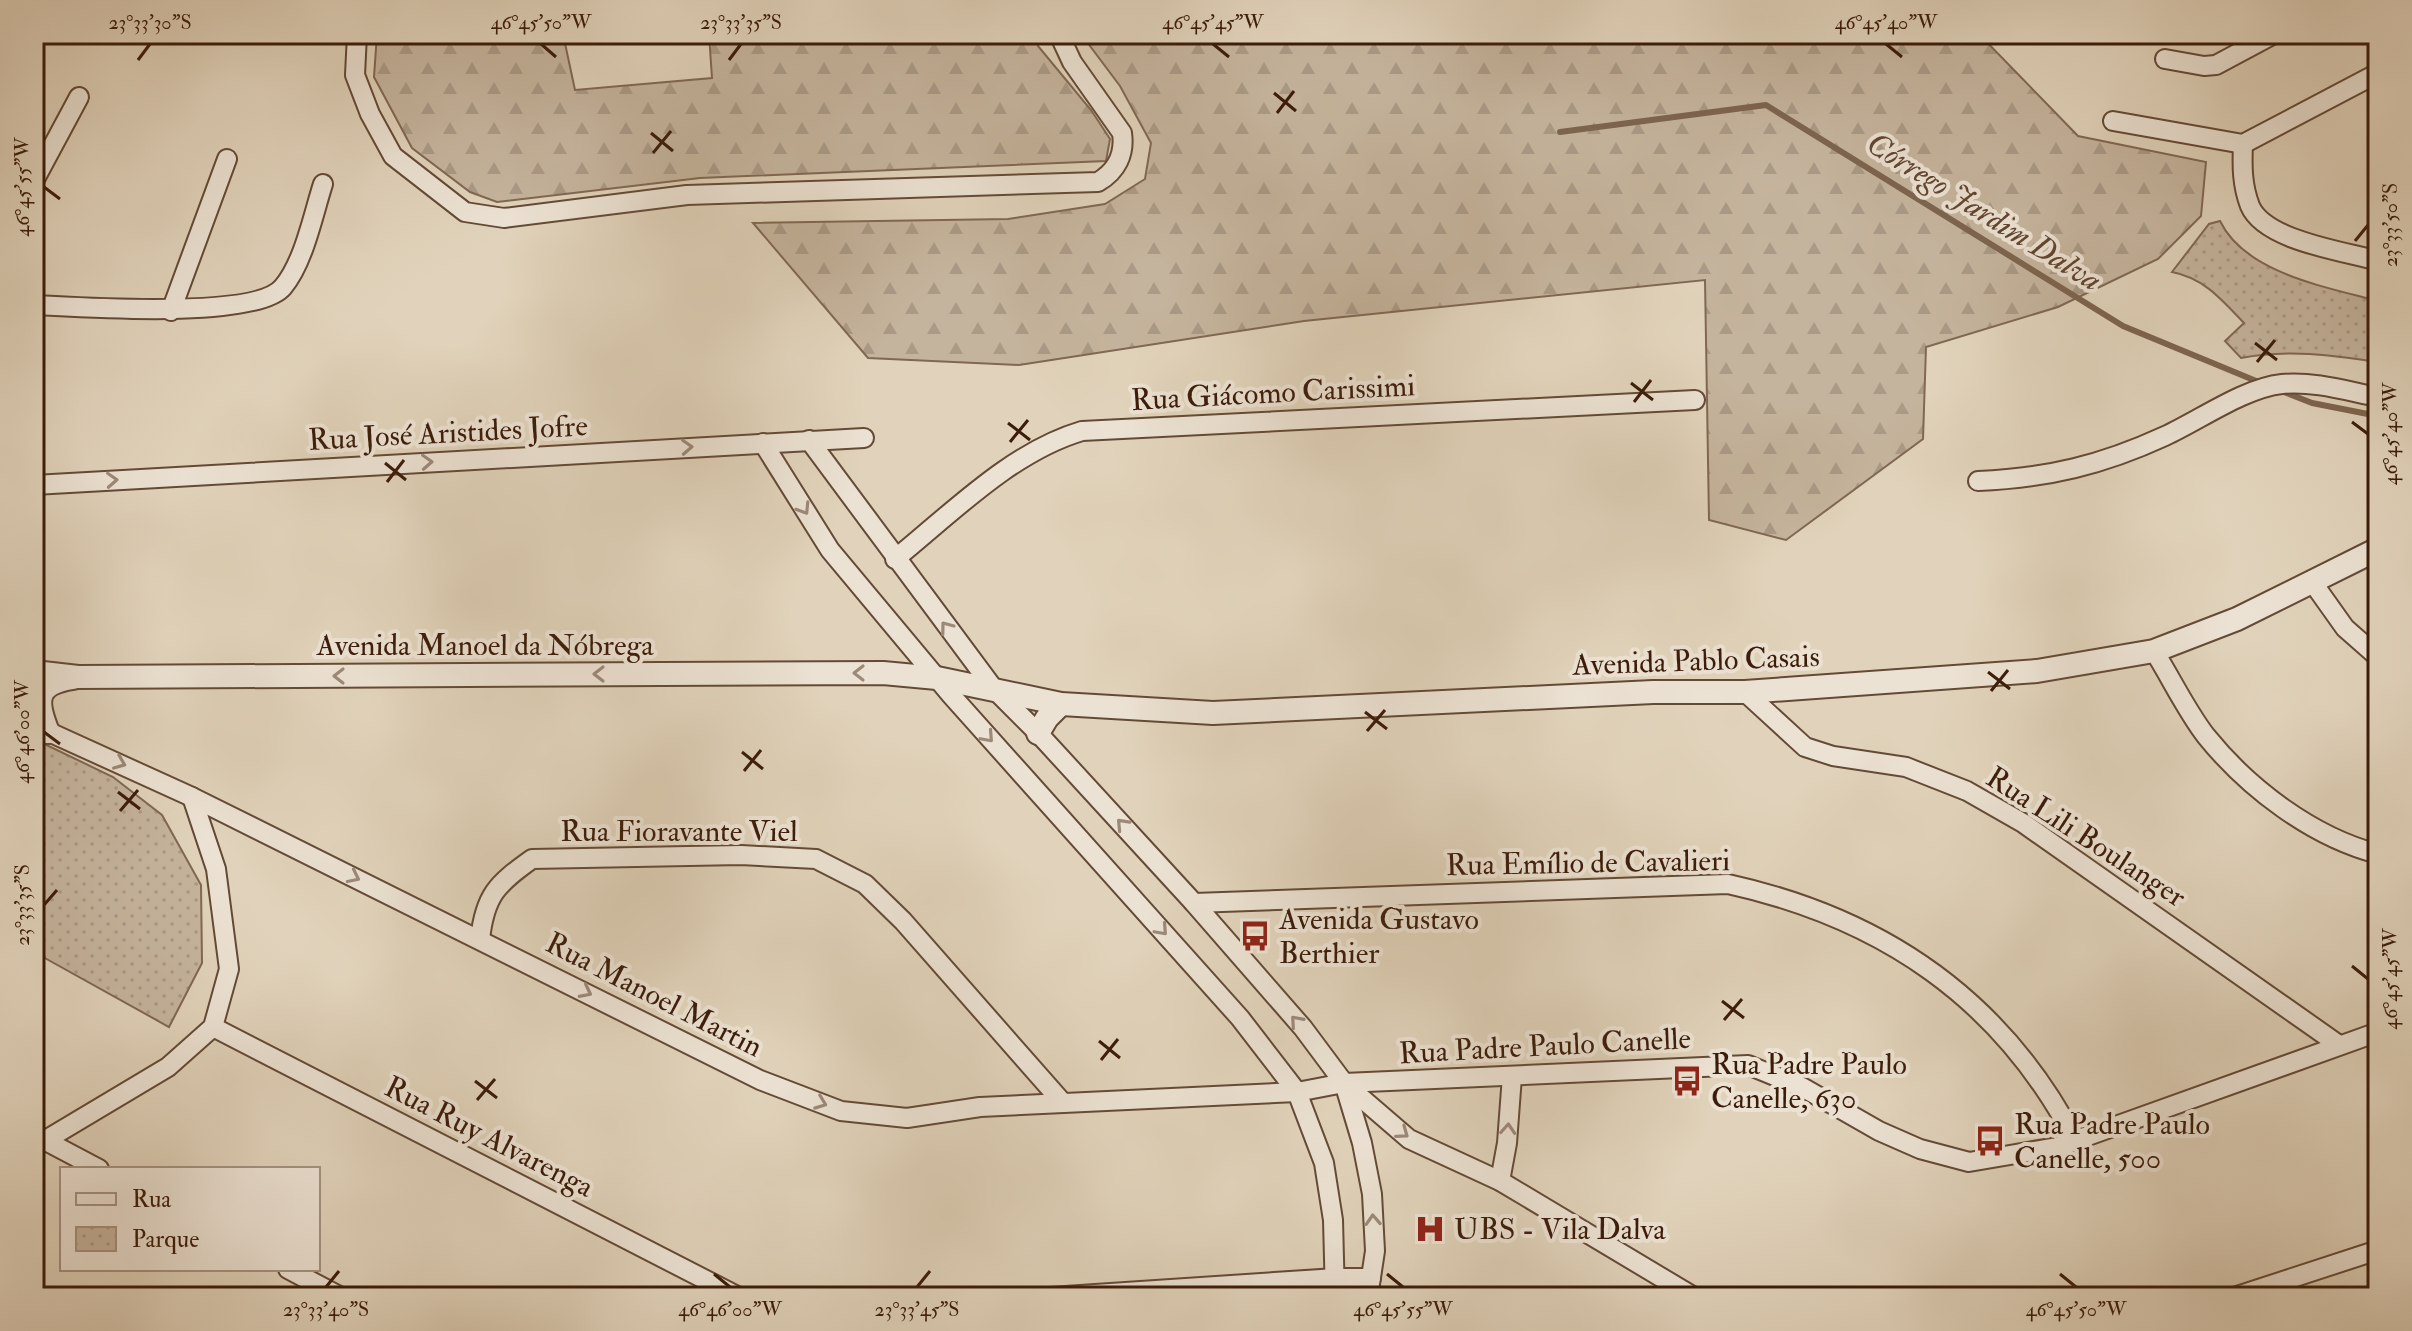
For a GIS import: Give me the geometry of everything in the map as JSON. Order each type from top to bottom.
[{"type":"street","points":[[357,34],[355,75],[370,114],[393,156],[465,212],[504,218],[687,195],[1098,182],[1107,177],[1119,161],[1122,133],[1072,62],[1059,34]]},
{"type":"street","points":[[2165,59],[2216,65],[2274,34]]},
{"type":"street","points":[[2113,121],[2243,144],[2378,73]]},
{"type":"street","points":[[34,181],[79,97]]},
{"type":"street","points":[[2243,144],[2242,175],[2251,208],[2264,223],[2284,235],[2378,261]]},
{"type":"street","points":[[171,311],[227,159]]},
{"type":"street","points":[[34,305],[171,311],[265,299],[281,290],[294,271],[323,184]]},
{"type":"street","points":[[1978,481],[2056,474],[2106,462],[2252,392],[2278,384],[2304,383],[2378,397]]},
{"type":"street","name":"Rua Giácomo Carissimi","points":[[895,559],[1016,462],[1041,446],[1082,431],[1695,400]]},
{"type":"street","name":"Rua José Aristides Jofre","points":[[34,485],[864,438]]},
{"type":"street","points":[[809,440],[994,689],[1194,903],[1303,1028],[1344,1083],[1409,1139],[1500,1181],[1694,1297]]},
{"type":"street","points":[[763,443],[830,550],[937,678],[1231,1008],[1297,1092],[1324,1163],[1333,1220],[1335,1297]]},
{"type":"street","name":"Avenida Pablo Casais","points":[[994,689],[1061,704],[1213,713],[1653,692],[1745,692],[2037,671],[2154,651],[2237,619],[2378,549]]},
{"type":"street","points":[[2313,583],[2345,628],[2378,657]]},
{"type":"street","points":[[2154,651],[2206,735],[2253,785],[2311,826],[2378,854]]},
{"type":"street","name":"Avenida Manoel da Nóbrega","points":[[34,672],[78,677],[883,673],[937,678],[994,689]]},
{"type":"street","points":[[41,728],[38,708],[44,689],[58,680],[78,677]]},
{"type":"street","name":"Rua Lili Boulanger","points":[[1745,692],[1805,747],[1833,756],[1906,767],[1967,791],[2023,823],[2339,1045]]},
{"type":"street","points":[[1038,733],[1061,704]]},
{"type":"street","name":"Rua Manoel Martin","points":[[41,728],[192,797],[760,1080],[841,1111],[907,1118],[980,1107],[1297,1092]]},
{"type":"street","points":[[40,1144],[168,1067],[213,1027],[229,969],[216,869],[192,797]]},
{"type":"street","name":"Rua Fioravante Viel","points":[[480,939],[484,908],[506,878],[532,859],[741,855],[816,859],[865,884],[903,921],[1063,1103]]},
{"type":"street","name":"Rua Emílio de Cavalieri","points":[[1194,903],[1728,884],[1772,894],[1815,908],[1884,939],[1948,982],[1998,1028],[2058,1107],[2075,1140]]},
{"type":"street","name":"Rua Ruy Alvarenga","points":[[213,1027],[739,1297]]},
{"type":"street","name":"Rua Padre Paulo Canelle","points":[[1297,1092],[1344,1083],[1748,1065],[1802,1087],[1879,1131],[1920,1149],[1969,1162],[2057,1147],[2378,1032]]},
{"type":"street","points":[[1500,1181],[1507,1143],[1512,1076]]},
{"type":"street","points":[[1050,1297],[1336,1278],[1370,1288],[1375,1251],[1372,1194],[1362,1143],[1344,1083]]},
{"type":"street","points":[[40,1144],[94,1167]]},
{"type":"street","points":[[2234,1297],[2378,1250]]},
{"type":"street","points":[[292,1271],[341,1297]]},
{"type":"green space","points":[[377,34],[563,34],[575,90],[712,78],[709,34],[1037,34],[1038,46],[1091,110],[1110,139],[1106,161],[700,178],[497,202],[470,192],[412,148],[374,77]]},
{"type":"green space","points":[[1081,34],[1979,34],[2078,136],[2206,162],[2201,216],[2158,259],[2058,307],[1926,347],[1923,439],[1786,540],[1709,520],[1705,280],[1304,321],[1019,365],[868,358],[753,223],[1008,219],[1105,204],[1145,179],[1151,143],[1120,86]]},
{"type":"green space","points":[[2220,221],[2232,239],[2267,265],[2312,283],[2378,301],[2378,362],[2293,353],[2241,358],[2225,341],[2244,323],[2203,285],[2172,272],[2209,224]]},
{"type":"green space","points":[[34,739],[113,777],[162,815],[201,885],[202,963],[169,1027],[34,952]]},
{"type":"waterway","name":"Córrego Jardim Dalva","points":[[1560,132],[1766,105],[2123,326],[2261,383]]},
{"type":"waterway","name":"Córrego Jardim Dalva","points":[[2279,390],[2312,403],[2378,416]]},
{"type":"place","name":"Avenida Gustavo Berthier","points":[[1255,936]]},
{"type":"place","name":"Rua Padre Paulo Canelle, 630","points":[[1687,1081]]},
{"type":"place","name":"Rua Padre Paulo Canelle, 500","points":[[1990,1141]]},
{"type":"place","name":"UBS - Vila Dalva","points":[[1430,1229]]}]
